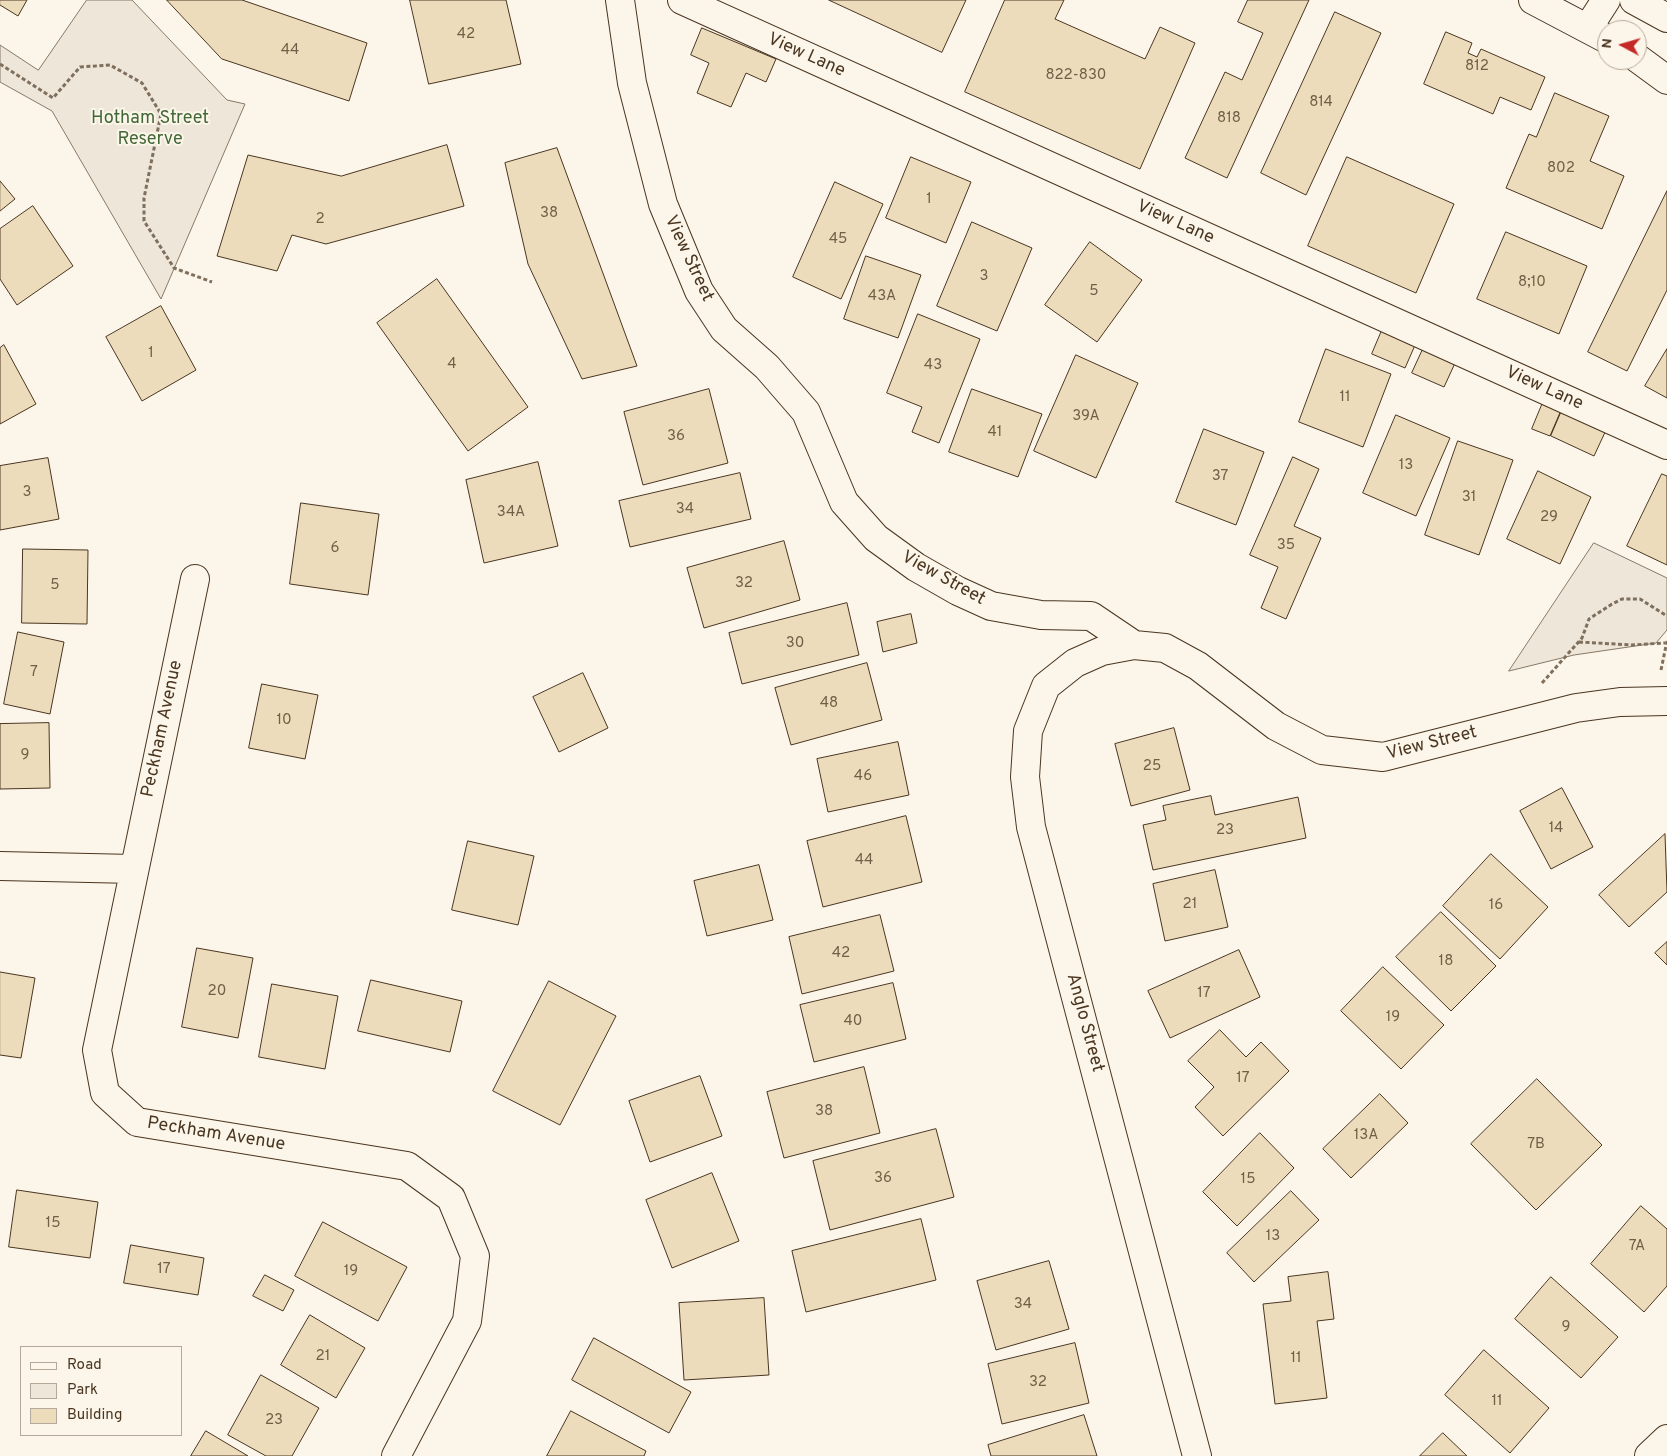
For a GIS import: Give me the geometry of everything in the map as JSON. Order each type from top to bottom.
[{"type":"main road","name":"View Street","points":[[620,0],[632,83],[663,204],[699,291],[724,329],[767,367],[806,412],[844,502],[876,538],[916,567],[958,591],[991,606],[1041,615],[1092,616],[1134,645],[1165,648],[1198,666],[1276,726],[1322,750],[1383,757],[1576,708],[1620,702],[1667,701]]},
{"type":"main road","name":"View Lane","points":[[682,0],[1667,445]]},
{"type":"main road","points":[[1533,0],[1597,32]]},
{"type":"main road","points":[[1601,20],[1606,0]]},
{"type":"main road","points":[[1634,0],[1667,18]]},
{"type":"main road","points":[[1647,65],[1667,80]]},
{"type":"main road","name":"Peckham Avenue","points":[[195,579],[97,1050],[105,1093],[137,1122],[406,1166],[451,1198],[475,1256],[467,1321],[396,1456]]},
{"type":"main road","name":"Anglo Street","points":[[1134,645],[1102,651],[1075,663],[1046,686],[1028,731],[1025,777],[1032,827],[1197,1456]]},
{"type":"main road","points":[[0,866],[134,869]]},
{"type":"main road","points":[[1649,1456],[1667,1439]]},
{"type":"path","points":[[0,64],[53,98],[80,66],[110,65],[142,83],[161,114],[144,198],[144,222],[174,268],[212,282]]},
{"type":"path","points":[[1539,686],[1579,642],[1589,619],[1622,599],[1640,599],[1667,616]]},
{"type":"path","points":[[1579,642],[1631,645],[1665,643]]},
{"type":"green space","name":"Hotham Street Reserve","points":[[87,0],[132,0],[227,100],[245,104],[161,299],[52,111],[0,82],[0,45],[38,70]]},
{"type":"green space","points":[[1594,543],[1667,578],[1667,630],[1656,643],[1574,655],[1509,671]]},
{"type":"building","points":[[0,0],[27,0],[18,16],[0,5]]},
{"type":"building","points":[[167,0],[242,0],[367,43],[349,101],[222,59]]},
{"type":"building","points":[[410,0],[506,0],[521,64],[429,84]]},
{"type":"building","points":[[829,0],[966,0],[942,52]]},
{"type":"building","points":[[1005,0],[1064,0],[1055,19],[1145,59],[1160,27],[1195,43],[1140,169],[965,92]]},
{"type":"building","points":[[1248,0],[1309,0],[1227,178],[1185,158],[1225,72],[1242,80],[1263,33],[1238,22]]},
{"type":"building","points":[[1335,12],[1381,33],[1306,195],[1261,173]]},
{"type":"building","points":[[702,28],[776,59],[766,82],[746,73],[731,107],[697,93],[709,63],[691,55]]},
{"type":"building","points":[[1446,32],[1472,43],[1468,53],[1477,57],[1481,49],[1545,77],[1531,110],[1500,97],[1493,114],[1424,84]]},
{"type":"building","points":[[1555,93],[1609,116],[1590,161],[1624,176],[1602,229],[1506,188],[1529,134],[1536,137]]},
{"type":"building","points":[[447,145],[464,206],[326,244],[292,235],[277,271],[217,256],[248,155],[341,176]]},
{"type":"building","points":[[557,148],[637,366],[582,379],[528,264],[505,163]]},
{"type":"building","points":[[911,157],[971,182],[946,243],[886,218]]},
{"type":"building","points":[[1347,157],[1454,204],[1416,293],[1308,246]]},
{"type":"building","points":[[0,181],[15,199],[0,211]]},
{"type":"building","points":[[835,182],[883,204],[841,299],[793,277]]},
{"type":"building","points":[[1667,191],[1667,290],[1627,371],[1588,352]]},
{"type":"building","points":[[33,206],[73,266],[17,305],[0,279],[0,229]]},
{"type":"building","points":[[972,222],[1032,248],[997,331],[937,306]]},
{"type":"building","points":[[1506,232],[1587,266],[1559,334],[1477,299]]},
{"type":"building","points":[[1090,242],[1142,280],[1097,342],[1045,305]]},
{"type":"building","points":[[866,256],[921,275],[898,338],[844,319]]},
{"type":"building","points":[[437,279],[528,407],[468,451],[377,323]]},
{"type":"building","points":[[161,306],[196,370],[142,401],[106,337]]},
{"type":"building","points":[[918,314],[980,339],[939,443],[912,432],[922,407],[887,393]]},
{"type":"building","points":[[1383,328],[1416,343],[1405,368],[1372,354]]},
{"type":"building","points":[[4,345],[36,404],[0,424],[0,348]]},
{"type":"building","points":[[1424,347],[1456,361],[1444,387],[1412,373]]},
{"type":"building","points":[[1326,349],[1391,374],[1363,447],[1299,422]]},
{"type":"building","points":[[1667,349],[1667,398],[1645,386]]},
{"type":"building","points":[[1076,355],[1138,383],[1096,478],[1034,451]]},
{"type":"building","points":[[709,389],[728,463],[643,485],[624,412]]},
{"type":"building","points":[[972,389],[1042,414],[1018,477],[949,452]]},
{"type":"building","points":[[1544,400],[1562,408],[1550,436],[1532,429]]},
{"type":"building","points":[[1563,408],[1607,428],[1594,456],[1551,436]]},
{"type":"building","points":[[1396,415],[1450,438],[1416,516],[1363,493]]},
{"type":"building","points":[[1204,429],[1264,452],[1236,525],[1176,502]]},
{"type":"building","points":[[1458,441],[1513,460],[1479,555],[1425,535]]},
{"type":"building","points":[[1293,457],[1319,469],[1294,526],[1321,538],[1286,619],[1261,608],[1278,567],[1250,555]]},
{"type":"building","points":[[48,458],[59,519],[0,530],[0,466]]},
{"type":"building","points":[[538,462],[558,546],[484,563],[466,480]]},
{"type":"building","points":[[1538,471],[1591,497],[1560,564],[1507,539]]},
{"type":"building","points":[[740,473],[751,519],[630,547],[619,501]]},
{"type":"building","points":[[1662,474],[1667,476],[1667,565],[1627,546]]},
{"type":"building","points":[[301,503],[379,514],[368,595],[290,584]]},
{"type":"building","points":[[784,541],[800,600],[704,628],[687,568]]},
{"type":"building","points":[[23,549],[88,550],[87,624],[22,623]]},
{"type":"building","points":[[847,603],[859,655],[742,684],[729,633]]},
{"type":"building","points":[[911,614],[917,643],[883,652],[877,622]]},
{"type":"building","points":[[18,632],[64,642],[50,714],[4,704]]},
{"type":"building","points":[[867,663],[882,720],[791,745],[775,688]]},
{"type":"building","points":[[583,673],[608,728],[559,752],[533,697]]},
{"type":"building","points":[[262,684],[318,695],[305,759],[249,748]]},
{"type":"building","points":[[49,723],[50,788],[0,789],[0,724]]},
{"type":"building","points":[[1174,728],[1190,790],[1131,806],[1115,744]]},
{"type":"building","points":[[898,742],[909,795],[828,812],[817,759]]},
{"type":"building","points":[[1562,788],[1593,847],[1551,869],[1520,811]]},
{"type":"building","points":[[1211,796],[1215,815],[1298,797],[1306,838],[1153,870],[1143,825],[1166,820],[1163,806]]},
{"type":"building","points":[[906,816],[922,882],[823,907],[807,841]]},
{"type":"building","points":[[1665,834],[1667,892],[1629,927],[1599,895]]},
{"type":"building","points":[[468,841],[534,856],[518,925],[452,910]]},
{"type":"building","points":[[1491,854],[1548,907],[1500,959],[1443,906]]},
{"type":"building","points":[[759,865],[773,920],[707,936],[694,881]]},
{"type":"building","points":[[1215,870],[1228,927],[1165,941],[1153,884]]},
{"type":"building","points":[[1441,912],[1496,966],[1451,1011],[1396,957]]},
{"type":"building","points":[[880,915],[894,971],[802,994],[789,937]]},
{"type":"building","points":[[1667,942],[1667,965],[1655,953]]},
{"type":"building","points":[[197,948],[253,958],[238,1038],[182,1027]]},
{"type":"building","points":[[1239,950],[1260,997],[1170,1038],[1148,991]]},
{"type":"building","points":[[1383,967],[1444,1025],[1401,1069],[1341,1011]]},
{"type":"building","points":[[0,972],[35,978],[21,1058],[0,1055]]},
{"type":"building","points":[[371,980],[462,1001],[450,1052],[358,1031]]},
{"type":"building","points":[[549,981],[616,1016],[560,1125],[493,1091]]},
{"type":"building","points":[[893,983],[906,1039],[814,1062],[800,1005]]},
{"type":"building","points":[[272,984],[338,996],[325,1069],[259,1057]]},
{"type":"building","points":[[1220,1030],[1246,1057],[1261,1042],[1289,1071],[1223,1136],[1195,1107],[1214,1087],[1188,1061]]},
{"type":"building","points":[[864,1067],[880,1133],[784,1158],[767,1092]]},
{"type":"building","points":[[700,1076],[722,1136],[650,1162],[629,1101]]},
{"type":"building","points":[[1537,1079],[1602,1145],[1536,1210],[1471,1144]]},
{"type":"building","points":[[1380,1094],[1408,1123],[1351,1178],[1323,1149]]},
{"type":"building","points":[[936,1129],[954,1197],[830,1230],[813,1161]]},
{"type":"building","points":[[1260,1133],[1294,1168],[1237,1226],[1203,1192]]},
{"type":"building","points":[[712,1173],[739,1241],[672,1268],[646,1200]]},
{"type":"building","points":[[17,1190],[98,1202],[90,1258],[9,1247]]},
{"type":"building","points":[[1291,1191],[1319,1220],[1254,1282],[1227,1253]]},
{"type":"building","points":[[1641,1206],[1667,1229],[1667,1286],[1644,1312],[1591,1264]]},
{"type":"building","points":[[921,1219],[936,1280],[806,1312],[792,1251]]},
{"type":"building","points":[[323,1222],[407,1267],[378,1321],[295,1276]]},
{"type":"building","points":[[131,1245],[204,1258],[198,1295],[124,1283]]},
{"type":"building","points":[[1049,1261],[1069,1329],[996,1350],[977,1281]]},
{"type":"building","points":[[1328,1272],[1334,1319],[1317,1321],[1327,1398],[1275,1404],[1263,1304],[1291,1301],[1288,1277]]},
{"type":"building","points":[[265,1275],[294,1290],[283,1311],[253,1296]]},
{"type":"building","points":[[1551,1277],[1618,1337],[1581,1378],[1515,1319]]},
{"type":"building","points":[[764,1298],[769,1375],[684,1380],[679,1303]]},
{"type":"building","points":[[310,1315],[365,1348],[336,1398],[281,1365]]},
{"type":"building","points":[[594,1338],[691,1392],[669,1433],[572,1380]]},
{"type":"building","points":[[1075,1343],[1089,1403],[1002,1424],[988,1364]]},
{"type":"building","points":[[1484,1350],[1549,1408],[1510,1453],[1445,1395]]},
{"type":"building","points":[[261,1375],[319,1408],[292,1456],[266,1456],[228,1435]]},
{"type":"building","points":[[571,1411],[646,1451],[644,1456],[547,1456]]},
{"type":"building","points":[[1084,1415],[1097,1456],[991,1456],[988,1445]]},
{"type":"building","points":[[206,1431],[248,1456],[191,1456]]},
{"type":"building","points":[[1443,1433],[1467,1456],[1420,1456]]}]
